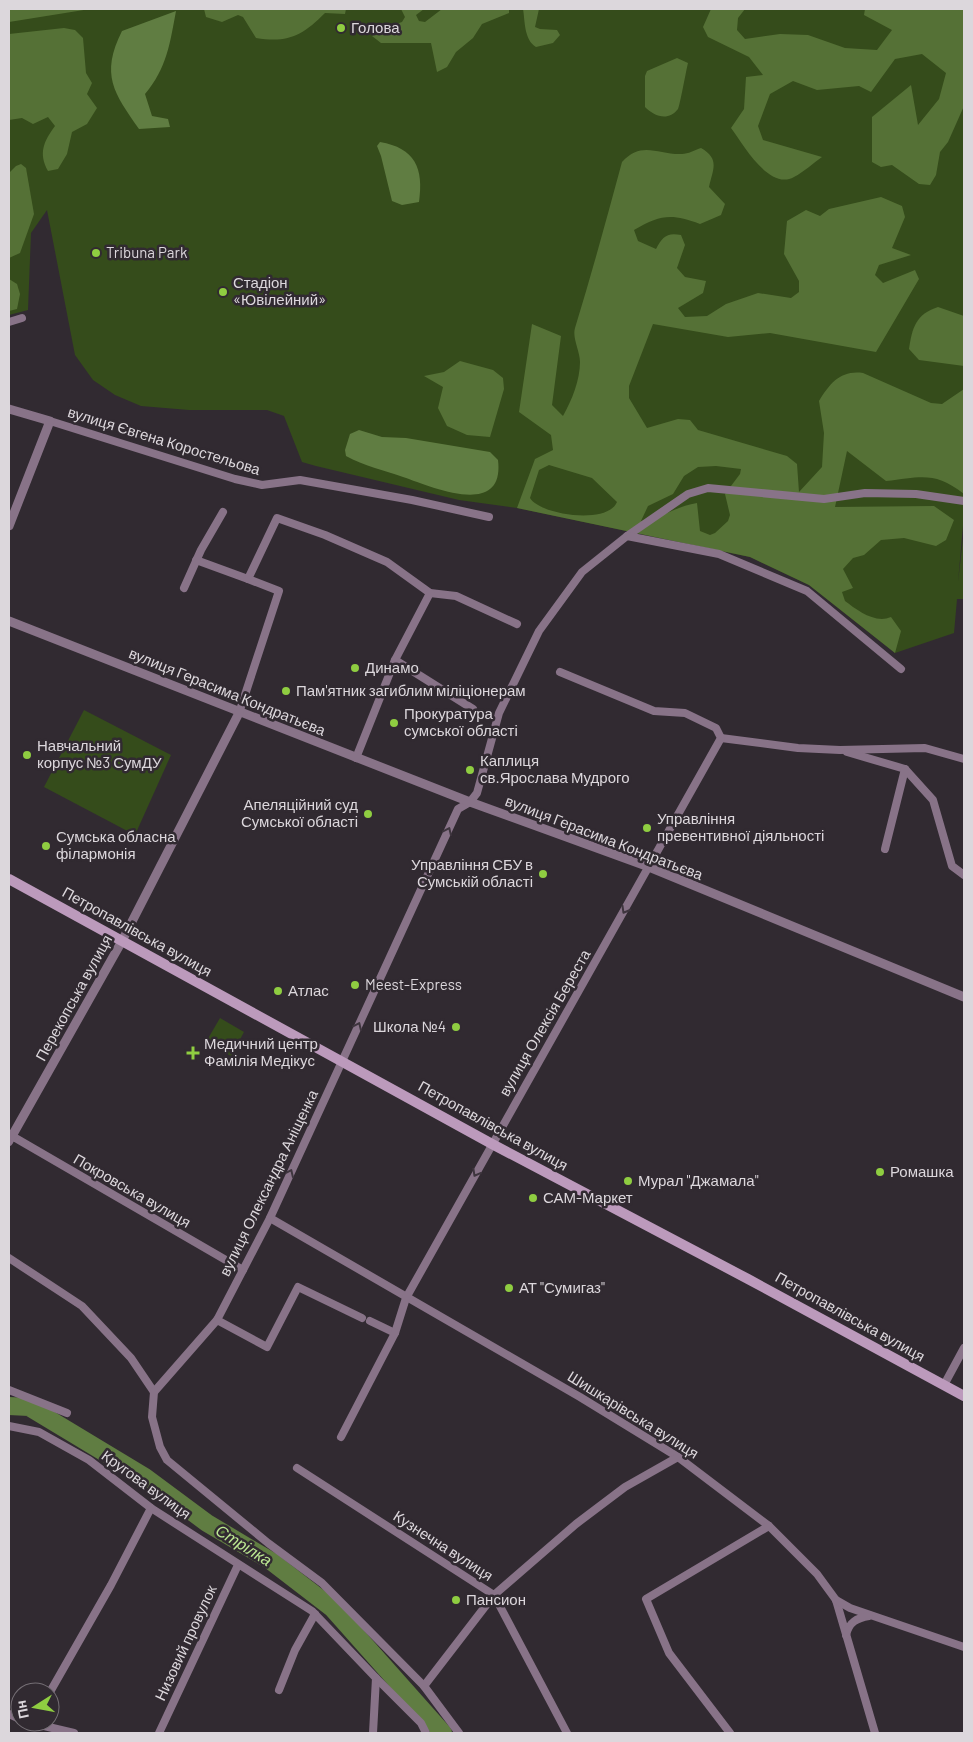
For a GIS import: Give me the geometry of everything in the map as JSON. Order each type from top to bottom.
[{"type":"main road","name":"Петропавлівська вулиця","points":[[9,879],[492,1144],[964,1396]]},
{"type":"street","points":[[9,322],[22,318]]},
{"type":"street","name":"вулиця Євгена Коростельова","points":[[9,410],[235,479],[262,485],[300,480],[412,500],[489,517]]},
{"type":"street","points":[[9,526],[50,421]]},
{"type":"street","name":"вулиця Олександра Аніщенка","points":[[154,1392],[218,1320],[270,1218],[458,809],[470,802],[477,793],[499,713],[539,631],[582,572],[626,536],[688,494],[708,488],[824,499],[866,493],[916,494],[964,501]]},
{"type":"street","points":[[184,588],[196,560],[223,512]]},
{"type":"street","points":[[196,560],[248,579],[276,518],[297,524],[387,562],[430,594],[456,596],[517,624]]},
{"type":"street","points":[[626,536],[719,554],[807,591],[901,669]]},
{"type":"street","name":"Перекопська вулиця","points":[[10,1138],[122,941],[238,713],[279,591],[248,579]]},
{"type":"street","points":[[356,758],[395,660],[430,594]]},
{"type":"street","name":"вулиця Герасима Кондратьєва","points":[[9,621],[238,713],[470,802],[649,867],[964,997]]},
{"type":"street","points":[[395,660],[474,709]]},
{"type":"street","points":[[560,672],[654,711],[685,713],[716,728],[721,738],[840,750],[926,748],[964,759]]},
{"type":"street","name":"вулиця Олексія Береста","points":[[406,1298],[721,738]]},
{"type":"street","points":[[840,750],[905,769],[933,800],[952,866],[964,875]]},
{"type":"street","points":[[885,849],[905,769]]},
{"type":"street","name":"Покровська вулиця","points":[[10,1138],[243,1270]]},
{"type":"street","name":"Шишкарівська вулиця","points":[[270,1218],[572,1392],[678,1457],[768,1526],[817,1574],[836,1600],[875,1733]]},
{"type":"street","points":[[9,1258],[82,1306],[131,1358],[154,1392],[152,1417],[160,1447],[167,1460],[268,1543],[322,1583],[424,1686],[459,1733]]},
{"type":"street","points":[[218,1320],[267,1347],[298,1287],[394,1333]]},
{"type":"street","points":[[341,1437],[394,1333],[406,1298]]},
{"type":"street","points":[[944,1385],[964,1348]]},
{"type":"street","points":[[9,1390],[67,1413]]},
{"type":"street","name":"Кругова вулиця","points":[[9,1426],[39,1432],[89,1460],[150,1508],[315,1614],[421,1723],[426,1733]]},
{"type":"street","points":[[424,1686],[494,1595],[576,1524],[625,1487],[678,1457]]},
{"type":"street","name":"Кузнечна вулиця","points":[[297,1468],[494,1595],[567,1733]]},
{"type":"street","points":[[56,1682],[111,1585],[150,1508]]},
{"type":"street","points":[[730,1733],[670,1653],[646,1599],[768,1526]]},
{"type":"street","name":"Низовий провулок","points":[[159,1733],[238,1565]]},
{"type":"street","points":[[836,1600],[870,1616],[964,1647]]},
{"type":"street","points":[[279,1690],[295,1650],[315,1614]]},
{"type":"street","points":[[846,1637],[851,1624],[860,1618],[870,1616]]},
{"type":"street","points":[[373,1733],[376,1678]]},
{"type":"street","points":[[60,1730],[74,1733]]},
{"type":"shaded area","points":[[9,9],[964,9],[964,515],[958,582],[964,530],[964,599],[957,599],[954,633],[895,653],[809,585],[750,557],[517,508],[459,500],[302,462],[284,416],[267,410],[189,410],[141,406],[115,395],[93,380],[75,355],[47,210],[31,233],[28,310],[9,315]]},
{"type":"shaded area","points":[[9,9],[90,9],[9,22]]},
{"type":"shaded area","points":[[204,9],[346,9],[345,14],[325,13],[309,27],[294,36],[267,39],[256,38],[243,17],[238,15],[222,22],[206,17]]},
{"type":"shaded area","points":[[401,9],[424,9],[416,15],[419,21],[425,22],[442,9],[509,9],[509,13],[482,24],[473,38],[456,52],[447,67],[437,72],[431,43],[381,43],[372,36],[381,29],[402,22],[405,17]]},
{"type":"shaded area","points":[[523,9],[539,9],[535,27],[557,30],[560,35],[553,43],[536,47],[532,44],[527,35]]},
{"type":"shaded area","points":[[711,9],[745,9],[738,18],[737,30],[745,39],[780,34],[808,35],[845,48],[877,50],[892,30],[864,15],[865,9],[964,9],[964,106],[948,142],[940,152],[936,175],[930,185],[919,184],[892,165],[881,167],[872,162],[872,117],[911,85],[918,125],[939,99],[946,73],[922,54],[895,59],[871,92],[859,86],[817,90],[793,81],[770,94],[758,126],[763,140],[822,157],[794,177],[785,180],[775,178],[758,164],[731,128],[744,109],[746,77],[763,75],[749,57],[708,37],[703,27]]},
{"type":"shaded area","points":[[176,11],[163,65],[145,94],[152,116],[168,119],[170,127],[139,129],[123,105],[113,83],[111,72],[115,46],[122,31]]},
{"type":"shaded area","points":[[64,28],[75,30],[83,38],[86,73],[92,83],[87,94],[97,108],[87,124],[72,132],[67,154],[58,169],[48,171],[43,153],[45,142],[55,126],[48,117],[33,124],[22,118],[9,120],[9,34]]},
{"type":"shaded area","points":[[677,58],[688,63],[678,109],[670,115],[657,115],[645,107],[645,76],[647,71]]},
{"type":"shaded area","points":[[380,142],[402,149],[414,162],[420,179],[419,202],[402,205],[392,201],[377,146]]},
{"type":"shaded area","points":[[701,148],[713,160],[714,165],[709,187],[725,204],[721,215],[700,224],[681,218],[666,217],[651,221],[634,230],[638,241],[656,249],[660,241],[666,236],[672,234],[681,235],[685,245],[677,268],[685,277],[706,281],[703,293],[678,308],[685,317],[707,316],[726,304],[758,293],[791,298],[799,292],[799,281],[784,254],[787,221],[806,210],[820,216],[829,209],[881,197],[902,206],[905,217],[892,248],[911,255],[879,265],[875,275],[883,283],[915,270],[919,279],[876,352],[770,333],[728,337],[653,324],[629,386],[629,398],[647,428],[678,419],[690,420],[698,430],[787,456],[797,464],[799,492],[822,467],[824,433],[819,401],[837,379],[848,374],[863,373],[931,403],[942,404],[964,389],[964,494],[944,482],[927,477],[886,481],[847,451],[835,507],[934,506],[954,520],[946,540],[936,546],[904,538],[881,540],[864,555],[853,558],[843,569],[853,588],[842,592],[845,601],[866,615],[879,619],[891,617],[901,631],[895,653],[809,585],[750,557],[517,508],[535,459],[553,450],[551,435],[519,412],[532,324],[561,336],[552,405],[563,416],[575,390],[580,369],[580,358],[574,332],[622,162],[629,155],[643,150],[682,154]],"holes":[[[549,465],[592,478],[617,502],[611,509],[588,515],[560,513],[536,504],[530,498],[539,470]],[[716,466],[741,469],[740,474],[725,494],[730,515],[728,521],[715,533],[710,535],[700,531],[697,503],[641,521],[648,506],[673,494],[684,476],[698,467]]]},
{"type":"shaded area","points":[[21,164],[26,168],[34,214],[20,253],[9,258],[9,173]]},
{"type":"shaded area","points":[[9,279],[17,284],[20,294],[17,309],[9,311]]},
{"type":"shaded area","points":[[938,307],[964,316],[964,366],[919,360],[909,349],[916,323],[925,314]]},
{"type":"shaded area","points":[[460,361],[493,370],[503,378],[504,389],[490,437],[467,435],[447,426],[438,408],[443,387],[424,376],[444,372]]},
{"type":"shaded area","points":[[359,430],[382,437],[406,438],[490,452],[498,460],[497,478],[490,489],[479,494],[464,494],[431,487],[367,465],[346,456],[345,450],[350,434]]},
{"type":"shaded area","points":[[84,710],[171,755],[135,835],[44,787]]},
{"type":"shaded area","points":[[220,1018],[244,1032],[231,1056],[206,1042]]},
{"type":"waterway","name":"Стрілка","points":[[9,1406],[29,1407],[145,1477],[207,1523],[271,1561],[332,1608],[443,1733]]},
{"type":"place","name":"Голова","points":[[341,28]]},
{"type":"place","name":"Tribuna Park","points":[[96,253]]},
{"type":"place","name":"Стадіон «Ювілейний»","points":[[223,292]]},
{"type":"place","name":"Динамо","points":[[355,668]]},
{"type":"place","name":"Пам'ятник загиблим міліціонерам","points":[[286,691]]},
{"type":"place","name":"Прокуратура сумської області","points":[[394,723]]},
{"type":"place","name":"Навчальний корпус №3 СумДУ","points":[[27,755]]},
{"type":"place","name":"Каплиця св.Ярослава Мудрого","points":[[470,770]]},
{"type":"place","name":"Апеляційний суд Сумської області","points":[[368,814]]},
{"type":"place","name":"Управління превентивної діяльності","points":[[647,828]]},
{"type":"place","name":"Сумська обласна філармонія","points":[[46,846]]},
{"type":"place","name":"Управління СБУ в Сумській області","points":[[543,874]]},
{"type":"place","name":"Meest-Express","points":[[355,985]]},
{"type":"place","name":"Атлас","points":[[278,991]]},
{"type":"place","name":"Школа №4","points":[[456,1027]]},
{"type":"place","name":"Медичний центр Фамілія Медікус","points":[[193,1053]]},
{"type":"place","name":"Ромашка","points":[[880,1172]]},
{"type":"place","name":"Мурал \"Джамала\"","points":[[628,1181]]},
{"type":"place","name":"САМ-Маркет","points":[[533,1198]]},
{"type":"place","name":"АТ \"Сумигаз\"","points":[[509,1288]]},
{"type":"place","name":"Пансион","points":[[456,1600]]}]
